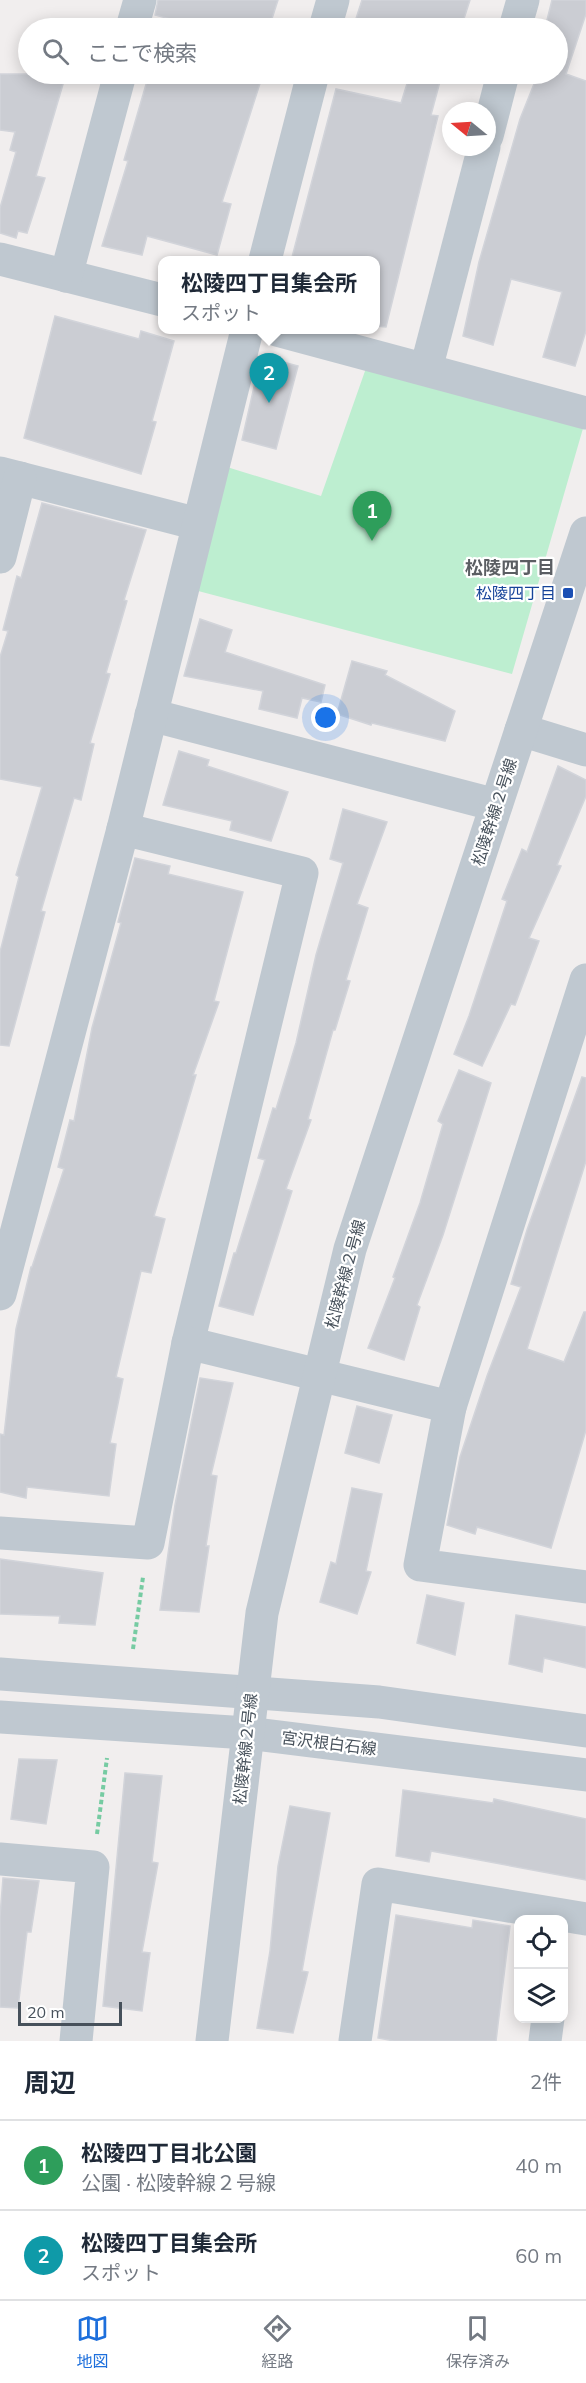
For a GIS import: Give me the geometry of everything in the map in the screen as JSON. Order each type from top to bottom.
[{"type":"street","points":[[135,18],[140,0]]},
{"type":"street","points":[[328,18],[333,0]]},
{"type":"street","points":[[518,18],[523,0]]},
{"type":"street","points":[[66,276],[117,84]]},
{"type":"street","points":[[266,256],[310,84]]},
{"type":"street","points":[[496,102],[500,84]]},
{"type":"street","points":[[426,369],[482,156]]},
{"type":"street","points":[[0,259],[158,299]]},
{"type":"street","points":[[0,1294],[123,830],[246,334]]},
{"type":"street","points":[[292,334],[586,413]]},
{"type":"street","points":[[0,557],[10,475],[198,524]]},
{"type":"street","name":"松陵幹線２号線","points":[[212,2041],[251,1691],[262,1613],[350,1249],[586,533]]},
{"type":"street","points":[[151,715],[496,805]]},
{"type":"street","points":[[521,730],[586,750]]},
{"type":"street","points":[[0,1533],[148,1543],[188,1343],[302,873],[123,830]]},
{"type":"street","points":[[586,980],[450,1407],[420,1565],[586,1587]]},
{"type":"street","points":[[188,1343],[450,1407]]},
{"type":"street","points":[[0,1674],[379,1702],[586,1731]]},
{"type":"street","name":"宮沢根白石線","points":[[0,1717],[247,1733],[586,1775]]},
{"type":"street","points":[[0,1859],[93,1867],[76,2041]]},
{"type":"street","points":[[355,2041],[378,1884],[570,1918]]},
{"type":"street","points":[[545,2041],[547,2023]]},
{"type":"path","points":[[128,1684],[148,1543]]},
{"type":"path","points":[[93,1867],[112,1724]]},
{"type":"green space","points":[[371,354],[586,418],[512,674],[183,587],[214,463],[321,496]]},
{"type":"building","points":[[158,0],[278,0],[272,18],[166,18],[155,15]]},
{"type":"building","points":[[362,0],[470,0],[464,18],[356,18]]},
{"type":"building","points":[[552,0],[586,0],[586,14],[568,68],[568,18],[548,18]]},
{"type":"building","points":[[0,74],[18,74],[18,84],[63,84],[36,176],[45,178],[27,233],[18,231],[16,238],[0,233],[0,208],[16,152],[10,150],[15,132],[0,130]]},
{"type":"building","points":[[568,75],[586,81],[586,331],[575,366],[543,357],[562,292],[511,279],[493,345],[463,336],[479,262],[520,119],[534,84],[568,84]]},
{"type":"building","points":[[146,84],[260,84],[222,202],[231,204],[217,255],[147,236],[142,255],[102,246],[128,161],[124,160]]},
{"type":"building","points":[[407,84],[439,84],[431,115],[438,116],[386,327],[380,326],[380,256],[292,256],[336,89],[401,103]]},
{"type":"building","points":[[55,316],[139,339],[141,331],[174,341],[152,421],[156,422],[141,474],[24,438]]},
{"type":"building","points":[[261,356],[298,366],[276,449],[242,440]]},
{"type":"building","points":[[42,503],[146,530],[124,600],[127,601],[106,673],[110,674],[90,743],[94,744],[81,800],[74,798],[41,911],[45,912],[9,1046],[0,1045],[0,952],[19,877],[16,875],[42,787],[0,779],[0,657],[8,631],[3,630],[17,576],[21,578]]},
{"type":"building","points":[[200,619],[232,630],[225,652],[325,685],[321,702],[302,698],[297,718],[259,709],[263,691],[184,676]]},
{"type":"building","points":[[352,661],[387,671],[385,675],[455,711],[445,741],[372,723],[371,725],[337,714]]},
{"type":"building","points":[[179,751],[209,760],[207,766],[288,792],[271,841],[230,830],[232,821],[163,805]]},
{"type":"building","points":[[558,766],[586,780],[586,796],[557,865],[561,866],[529,938],[539,941],[515,1005],[511,1004],[482,1066],[454,1054],[507,901],[502,899],[522,849],[527,852]]},
{"type":"building","points":[[343,809],[387,822],[357,904],[368,908],[346,980],[350,981],[335,1030],[333,1030],[308,1119],[311,1120],[286,1189],[292,1191],[253,1315],[219,1306],[265,1160],[258,1158],[296,1043],[316,955],[343,863],[330,859]]},
{"type":"building","points":[[135,858],[170,866],[168,874],[243,892],[214,1001],[219,1002],[193,1075],[196,1075],[154,1216],[165,1219],[151,1273],[141,1271],[116,1377],[123,1379],[110,1443],[116,1444],[109,1496],[27,1487],[26,1498],[0,1492],[0,1434],[4,1435],[16,1329],[31,1267],[64,1169],[58,1167],[70,1120],[74,1121],[92,1028],[121,923],[118,922]]},
{"type":"building","points":[[459,1070],[491,1083],[443,1235],[417,1305],[420,1307],[404,1360],[368,1348],[420,1203],[443,1124],[438,1121]]},
{"type":"building","points":[[582,1077],[586,1078],[586,1161],[527,1349],[564,1362],[584,1312],[586,1312],[586,1430],[551,1548],[477,1527],[475,1534],[447,1525],[460,1457],[487,1376],[521,1287],[511,1284],[527,1230]]},
{"type":"building","points":[[200,1378],[233,1383],[211,1475],[217,1476],[199,1612],[160,1610],[175,1505]]},
{"type":"building","points":[[357,1406],[392,1415],[379,1463],[345,1453]]},
{"type":"building","points":[[352,1488],[382,1494],[366,1571],[371,1572],[357,1614],[320,1602],[331,1562],[336,1564]]},
{"type":"building","points":[[0,1559],[103,1573],[95,1625],[59,1623],[60,1616],[0,1614]]},
{"type":"building","points":[[427,1595],[464,1603],[455,1655],[417,1643]]},
{"type":"building","points":[[516,1615],[586,1627],[586,1668],[544,1658],[542,1672],[509,1664]]},
{"type":"building","points":[[19,1759],[57,1760],[46,1824],[11,1819]]},
{"type":"building","points":[[125,1773],[162,1776],[152,1862],[158,1863],[142,1952],[150,1953],[142,2011],[103,2006]]},
{"type":"building","points":[[403,1790],[493,1803],[494,1799],[586,1819],[586,1880],[431,1851],[429,1862],[396,1856]]},
{"type":"building","points":[[290,1806],[330,1813],[302,1971],[308,1972],[293,2033],[257,2028],[270,1951],[278,1866]]},
{"type":"building","points":[[3,1878],[39,1881],[31,1932],[27,1932],[18,2008],[0,2007],[0,1916]]},
{"type":"building","points":[[396,1915],[472,1928],[473,1920],[510,1926],[496,2041],[394,2041],[378,2038]]},
{"type":"place","name":"松陵四丁目集会所","points":[[269,403]]},
{"type":"place","name":"松陵四丁目北公園","points":[[372,541]]},
{"type":"place","name":"松陵四丁目","points":[[568,593]]},
{"type":"district","name":"松陵四丁目","points":[[510,568]]}]
